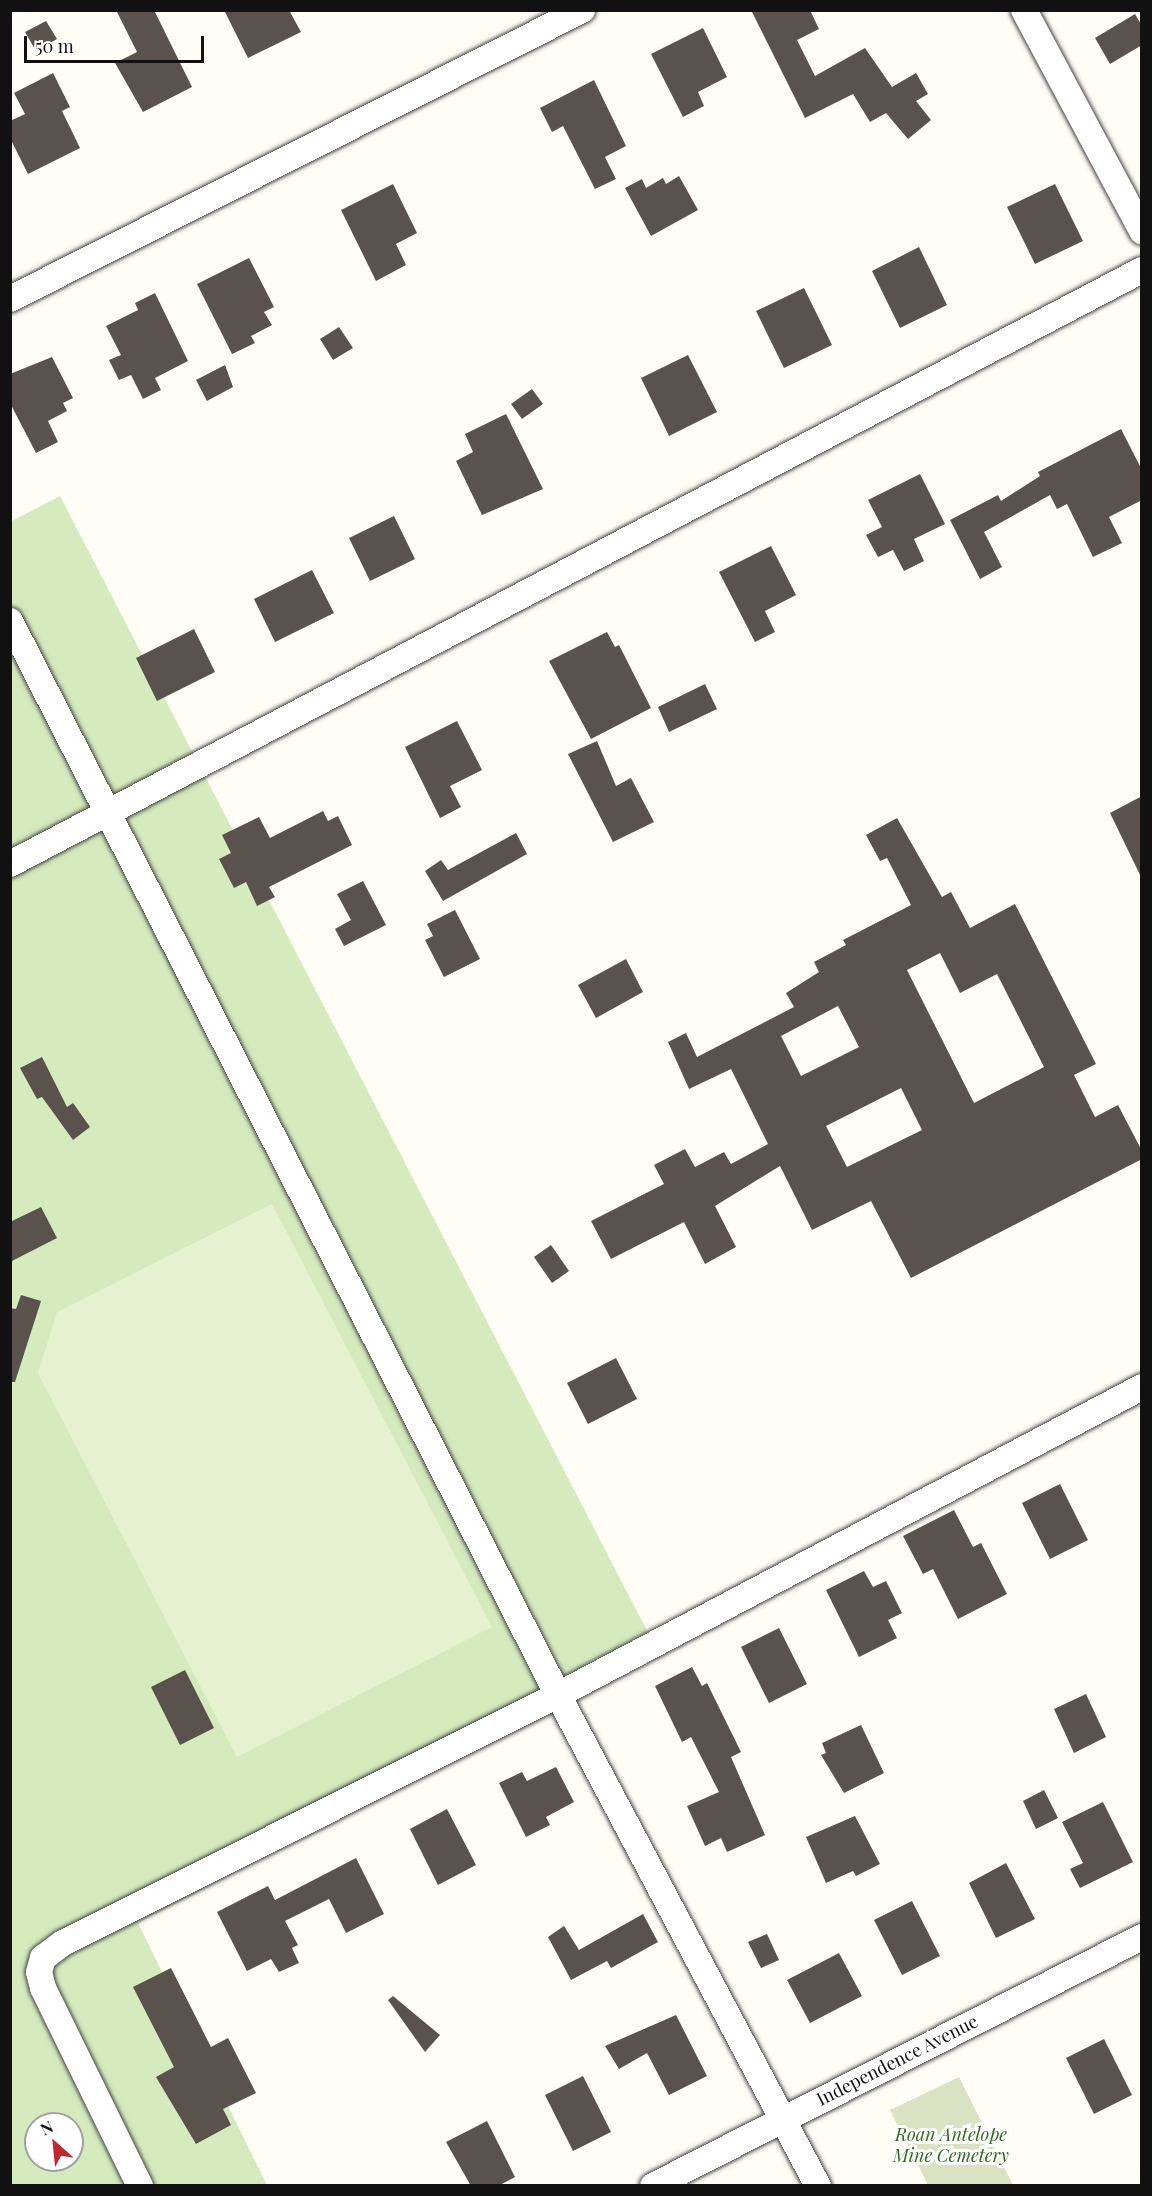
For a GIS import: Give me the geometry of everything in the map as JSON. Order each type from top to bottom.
[{"type":"street","points":[[10,299],[582,10]]},
{"type":"street","points":[[1024,10],[1142,231]]},
{"type":"street","points":[[10,864],[1142,270]]},
{"type":"street","points":[[10,621],[558,1695],[818,2186]]},
{"type":"street","points":[[140,2186],[43,1988],[39,1972],[43,1958],[63,1943],[558,1695],[1142,1387]]},
{"type":"street","name":"Independence Avenue","points":[[653,2186],[1142,1937]]},
{"type":"green space","points":[[60,496],[658,1652],[138,1923],[267,2185],[11,2186],[10,522]]},
{"type":"green space","points":[[272,1204],[492,1627],[237,1757],[38,1373],[57,1312]]},
{"type":"green space","name":"Roan Antelope Mine Cemetery","points":[[959,2077],[1013,2185],[928,2185],[890,2110]]},
{"type":"building","points":[[116,10],[154,10],[192,87],[143,112],[115,63],[137,52]]},
{"type":"building","points":[[224,10],[289,10],[301,32],[248,58]]},
{"type":"building","points":[[751,10],[810,10],[819,29],[797,40],[815,76],[865,48],[892,87],[916,73],[928,94],[916,101],[931,120],[908,139],[886,113],[870,122],[853,94],[805,118]]},
{"type":"building","points":[[1135,14],[1142,26],[1142,45],[1110,64],[1095,38]]},
{"type":"building","points":[[46,21],[57,39],[36,51],[25,32]]},
{"type":"building","points":[[703,28],[727,77],[698,92],[704,106],[683,117],[651,54]]},
{"type":"building","points":[[53,73],[70,107],[62,111],[80,148],[28,174],[10,138],[10,121],[25,114],[14,93]]},
{"type":"building","points":[[594,80],[626,146],[605,157],[616,179],[595,189],[563,126],[552,132],[540,108]]},
{"type":"building","points":[[679,176],[698,210],[651,236],[625,188],[642,179],[646,188],[663,178],[666,184]]},
{"type":"building","points":[[393,184],[417,233],[396,244],[406,265],[376,281],[341,210]]},
{"type":"building","points":[[1055,184],[1083,241],[1035,264],[1007,207]]},
{"type":"building","points":[[919,247],[947,305],[900,328],[872,271]]},
{"type":"building","points":[[249,258],[274,307],[264,312],[272,325],[251,336],[255,343],[232,354],[197,284]]},
{"type":"building","points":[[804,288],[832,345],[784,368],[756,311]]},
{"type":"building","points":[[155,293],[188,361],[155,378],[161,390],[143,399],[131,375],[119,380],[109,360],[121,355],[106,326],[138,310],[135,303]]},
{"type":"building","points":[[339,327],[353,348],[333,360],[320,339]]},
{"type":"building","points":[[688,355],[717,412],[669,436],[641,378]]},
{"type":"building","points":[[52,357],[73,398],[63,403],[67,411],[48,421],[58,442],[36,453],[10,403],[10,374]]},
{"type":"building","points":[[225,365],[233,387],[207,401],[196,380]]},
{"type":"building","points":[[532,389],[543,404],[522,419],[511,404]]},
{"type":"building","points":[[506,414],[543,489],[482,515],[456,461],[473,452],[465,434]]},
{"type":"building","points":[[1121,429],[1142,470],[1142,500],[1109,517],[1122,543],[1093,557],[1067,504],[1057,509],[1050,495],[984,532],[1002,567],[980,579],[950,520],[998,495],[1001,501],[1040,476],[1038,472]]},
{"type":"building","points":[[920,474],[945,524],[914,539],[924,561],[904,571],[893,550],[878,557],[866,535],[882,527],[868,500]]},
{"type":"building","points":[[394,516],[415,559],[370,581],[349,538]]},
{"type":"building","points":[[771,546],[796,595],[765,611],[775,632],[755,642],[719,572]]},
{"type":"building","points":[[312,570],[334,613],[275,642],[254,599]]},
{"type":"building","points":[[194,629],[215,672],[157,701],[136,658]]},
{"type":"building","points":[[607,632],[615,647],[619,645],[651,708],[591,739],[549,661]]},
{"type":"building","points":[[705,684],[717,709],[669,732],[658,707]]},
{"type":"building","points":[[457,721],[482,770],[450,786],[461,807],[440,818],[405,747]]},
{"type":"building","points":[[597,741],[616,786],[631,778],[654,822],[613,842],[568,754]]},
{"type":"building","points":[[1142,796],[1142,879],[1110,813]]},
{"type":"building","points":[[323,811],[328,821],[338,816],[352,845],[269,887],[275,897],[257,906],[246,882],[234,888],[219,859],[231,853],[222,835],[259,817],[270,838]]},
{"type":"building","points":[[897,818],[942,897],[951,892],[970,928],[1015,904],[1096,1064],[1074,1075],[1095,1117],[1118,1105],[1142,1151],[1142,1159],[911,1278],[871,1201],[812,1230],[780,1166],[715,1206],[736,1247],[705,1264],[684,1222],[611,1259],[591,1221],[664,1184],[654,1165],[685,1149],[695,1167],[724,1152],[731,1164],[768,1144],[731,1069],[689,1089],[668,1042],[686,1033],[697,1057],[794,1007],[786,993],[819,972],[814,962],[846,945],[843,940],[911,905],[887,858],[880,861],[866,835]],"holes":[[[940,953],[960,993],[997,974],[1044,1067],[974,1103],[907,970]],[[838,1006],[859,1047],[801,1076],[781,1036]],[[901,1088],[922,1130],[847,1167],[826,1126]]]},
{"type":"building","points":[[516,833],[527,854],[443,901],[425,871],[441,860],[448,870]]},
{"type":"building","points":[[363,881],[386,925],[344,946],[335,929],[351,920],[337,894]]},
{"type":"building","points":[[455,910],[480,959],[444,977],[425,940],[433,936],[427,924]]},
{"type":"building","points":[[626,959],[643,992],[596,1018],[578,985]]},
{"type":"building","points":[[42,1057],[67,1107],[73,1103],[90,1127],[73,1140],[42,1097],[37,1099],[20,1068]]},
{"type":"building","points":[[41,1207],[57,1238],[10,1262],[10,1222]]},
{"type":"building","points":[[551,1245],[569,1271],[552,1283],[534,1257]]},
{"type":"building","points":[[21,1295],[41,1301],[15,1382],[10,1382],[10,1308],[16,1309]]},
{"type":"building","points":[[616,1358],[637,1399],[588,1424],[567,1383]]},
{"type":"building","points":[[1060,1484],[1088,1540],[1050,1559],[1022,1503]]},
{"type":"building","points":[[954,1510],[973,1547],[981,1543],[1007,1594],[958,1619],[933,1569],[923,1574],[903,1536]]},
{"type":"building","points":[[864,1571],[873,1587],[886,1581],[902,1613],[888,1620],[897,1638],[859,1657],[826,1590]]},
{"type":"building","points":[[779,1628],[807,1684],[769,1703],[741,1647]]},
{"type":"building","points":[[692,1667],[702,1686],[707,1683],[741,1752],[731,1757],[765,1835],[727,1852],[721,1838],[705,1846],[687,1806],[719,1792],[691,1737],[682,1742],[655,1686]]},
{"type":"building","points":[[185,1670],[214,1728],[180,1745],[151,1687]]},
{"type":"building","points":[[1086,1694],[1106,1737],[1074,1753],[1054,1709]]},
{"type":"building","points":[[861,1725],[884,1773],[844,1793],[821,1755],[826,1753],[822,1743]]},
{"type":"building","points":[[556,1767],[574,1802],[546,1817],[550,1825],[526,1837],[499,1783],[522,1772],[527,1781]]},
{"type":"building","points":[[1044,1790],[1058,1818],[1036,1829],[1023,1801]]},
{"type":"building","points":[[1103,1802],[1133,1862],[1080,1888],[1070,1869],[1083,1863],[1062,1822]]},
{"type":"building","points":[[447,1809],[476,1865],[438,1885],[410,1829]]},
{"type":"building","points":[[855,1816],[880,1864],[856,1876],[853,1871],[826,1883],[806,1837]]},
{"type":"building","points":[[356,1858],[384,1914],[346,1933],[329,1899],[285,1921],[298,1945],[292,1948],[299,1963],[279,1972],[271,1959],[247,1971],[217,1912],[268,1886],[275,1900]]},
{"type":"building","points":[[1006,1863],[1035,1919],[996,1938],[969,1883]]},
{"type":"building","points":[[912,1901],[940,1956],[902,1975],[874,1920]]},
{"type":"building","points":[[643,1914],[658,1942],[611,1968],[607,1961],[571,1980],[548,1937],[564,1926],[579,1950]]},
{"type":"building","points":[[767,1934],[779,1960],[761,1968],[748,1942]]},
{"type":"building","points":[[839,1953],[862,1996],[810,2023],[787,1980]]},
{"type":"building","points":[[171,1968],[211,2047],[228,2038],[256,2093],[223,2109],[231,2125],[196,2144],[156,2077],[174,2067],[133,1987]]},
{"type":"building","points":[[393,1996],[440,2035],[425,2052],[388,2000]]},
{"type":"building","points":[[676,2015],[707,2076],[669,2095],[647,2053],[619,2069],[605,2046]]},
{"type":"building","points":[[1104,2039],[1132,2095],[1094,2114],[1066,2058]]},
{"type":"building","points":[[583,2076],[611,2132],[573,2151],[545,2095]]},
{"type":"building","points":[[487,2121],[515,2177],[498,2186],[471,2186],[446,2142]]}]
